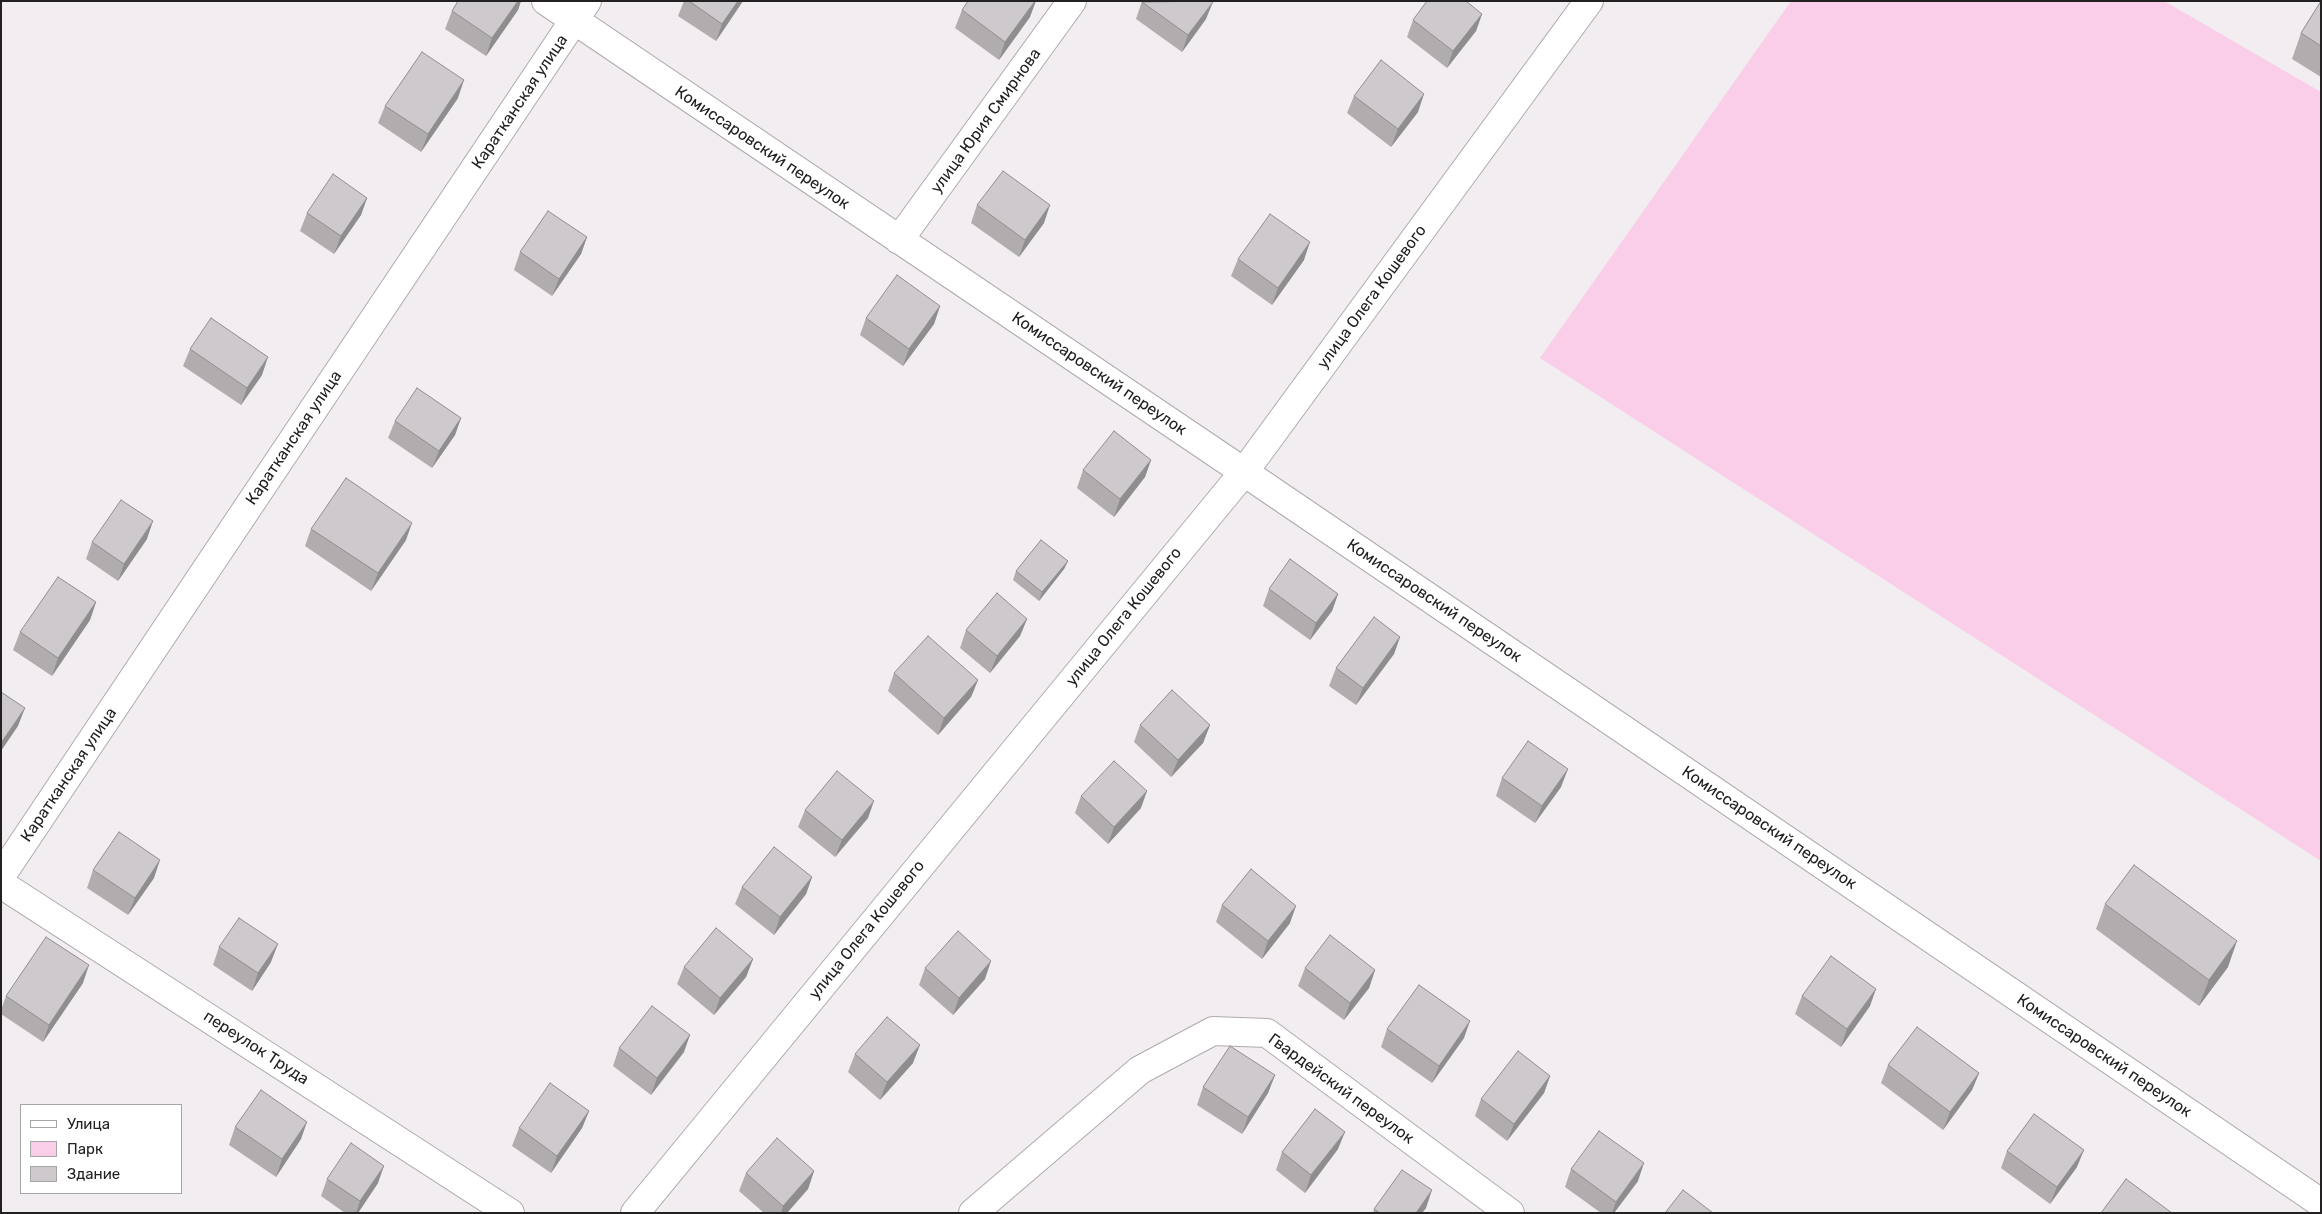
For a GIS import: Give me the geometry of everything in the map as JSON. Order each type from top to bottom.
[{"type":"street","name":"Комиссаровский переулок","points":[[546,1],[581,11],[899,240],[2321,1203]]},
{"type":"street","name":"улица Юрия Смирнова","points":[[899,240],[1072,1]]},
{"type":"street","name":"улица Олега Кошевого","points":[[634,1213],[1244,472],[1589,1]]},
{"type":"street","name":"Каратканская улица","points":[[1,876],[581,11]]},
{"type":"street","name":"переулок Труда","points":[[1,884],[510,1213]]},
{"type":"street","name":"Гвардейский переулок","points":[[973,1213],[1140,1070],[1213,1031],[1267,1033],[1510,1213]]},
{"type":"green space","points":[[1791,1],[2164,1],[2321,92],[2321,861],[1540,358]]},
{"type":"building","points":[[458,1],[518,1],[492,38],[452,11]]},
{"type":"building","points":[[689,1],[738,1],[722,24]]},
{"type":"building","points":[[968,1],[1035,1],[1005,42],[962,10]]},
{"type":"building","points":[[1212,1],[1188,35],[1142,2]]},
{"type":"building","points":[[1427,1],[1466,1],[1482,14],[1453,51],[1413,20]]},
{"type":"building","points":[[2321,1],[2321,46],[2301,33]]},
{"type":"building","points":[[422,52],[464,80],[428,134],[385,106]]},
{"type":"building","points":[[1381,60],[1424,94],[1398,129],[1354,96]]},
{"type":"building","points":[[1003,171],[1050,205],[1025,240],[977,205]]},
{"type":"building","points":[[333,174],[367,198],[341,236],[307,213]]},
{"type":"building","points":[[548,211],[587,237],[559,279],[520,252]]},
{"type":"building","points":[[1270,214],[1310,242],[1278,288],[1238,259]]},
{"type":"building","points":[[897,275],[940,306],[909,349],[866,318]]},
{"type":"building","points":[[211,318],[268,357],[247,388],[190,349]]},
{"type":"building","points":[[417,388],[461,418],[439,451],[395,421]]},
{"type":"building","points":[[1114,431],[1151,460],[1120,499],[1083,470]]},
{"type":"building","points":[[346,478],[412,523],[378,573],[311,529]]},
{"type":"building","points":[[121,500],[153,521],[124,564],[92,542]]},
{"type":"building","points":[[1041,540],[1068,561],[1042,592],[1016,571]]},
{"type":"building","points":[[1290,559],[1338,594],[1316,623],[1269,589]]},
{"type":"building","points":[[58,577],[96,602],[58,658],[20,632]]},
{"type":"building","points":[[997,593],[1027,619],[997,656],[966,630]]},
{"type":"building","points":[[1374,617],[1400,637],[1363,688],[1336,668]]},
{"type":"building","points":[[928,636],[978,680],[944,718],[894,673]]},
{"type":"building","points":[[1172,690],[1210,725],[1178,760],[1140,725]]},
{"type":"building","points":[[1,692],[25,708],[1,743]]},
{"type":"building","points":[[1528,741],[1568,769],[1542,806],[1502,778]]},
{"type":"building","points":[[1114,761],[1147,791],[1114,827],[1081,796]]},
{"type":"building","points":[[837,771],[874,801],[842,840],[805,810]]},
{"type":"building","points":[[119,832],[160,860],[135,898],[93,870]]},
{"type":"building","points":[[774,847],[812,877],[780,917],[742,887]]},
{"type":"building","points":[[2134,865],[2237,941],[2209,980],[2105,904]]},
{"type":"building","points":[[1251,869],[1296,906],[1268,941],[1222,905]]},
{"type":"building","points":[[239,918],[278,944],[258,973],[219,947]]},
{"type":"building","points":[[716,928],[753,959],[720,998],[684,967]]},
{"type":"building","points":[[958,931],[991,961],[959,998],[925,968]]},
{"type":"building","points":[[1330,935],[1375,970],[1350,1003],[1305,968]]},
{"type":"building","points":[[46,937],[89,965],[49,1025],[6,996]]},
{"type":"building","points":[[1831,956],[1876,989],[1847,1029],[1802,996]]},
{"type":"building","points":[[1419,985],[1470,1021],[1439,1066],[1387,1029]]},
{"type":"building","points":[[652,1006],[690,1035],[657,1078],[619,1048]]},
{"type":"building","points":[[887,1017],[920,1045],[887,1082],[855,1054]]},
{"type":"building","points":[[1917,1027],[1979,1073],[1950,1112],[1888,1065]]},
{"type":"building","points":[[1230,1046],[1275,1075],[1248,1117],[1203,1087]]},
{"type":"building","points":[[1518,1051],[1550,1076],[1514,1124],[1481,1099]]},
{"type":"building","points":[[550,1083],[589,1111],[557,1156],[519,1128]]},
{"type":"building","points":[[261,1090],[307,1122],[282,1159],[235,1127]]},
{"type":"building","points":[[1315,1109],[1345,1132],[1311,1175],[1282,1152]]},
{"type":"building","points":[[2034,1114],[2084,1150],[2057,1187],[2007,1151]]},
{"type":"building","points":[[1599,1131],[1644,1163],[1616,1202],[1571,1169]]},
{"type":"building","points":[[777,1138],[814,1171],[783,1206],[746,1173]]},
{"type":"building","points":[[351,1143],[384,1166],[360,1201],[327,1179]]},
{"type":"building","points":[[1402,1170],[1432,1190],[1416,1213],[1380,1213],[1374,1209]]},
{"type":"building","points":[[2126,1179],[2172,1213],[2101,1213]]},
{"type":"building","points":[[1683,1190],[1713,1213],[1665,1213]]}]
